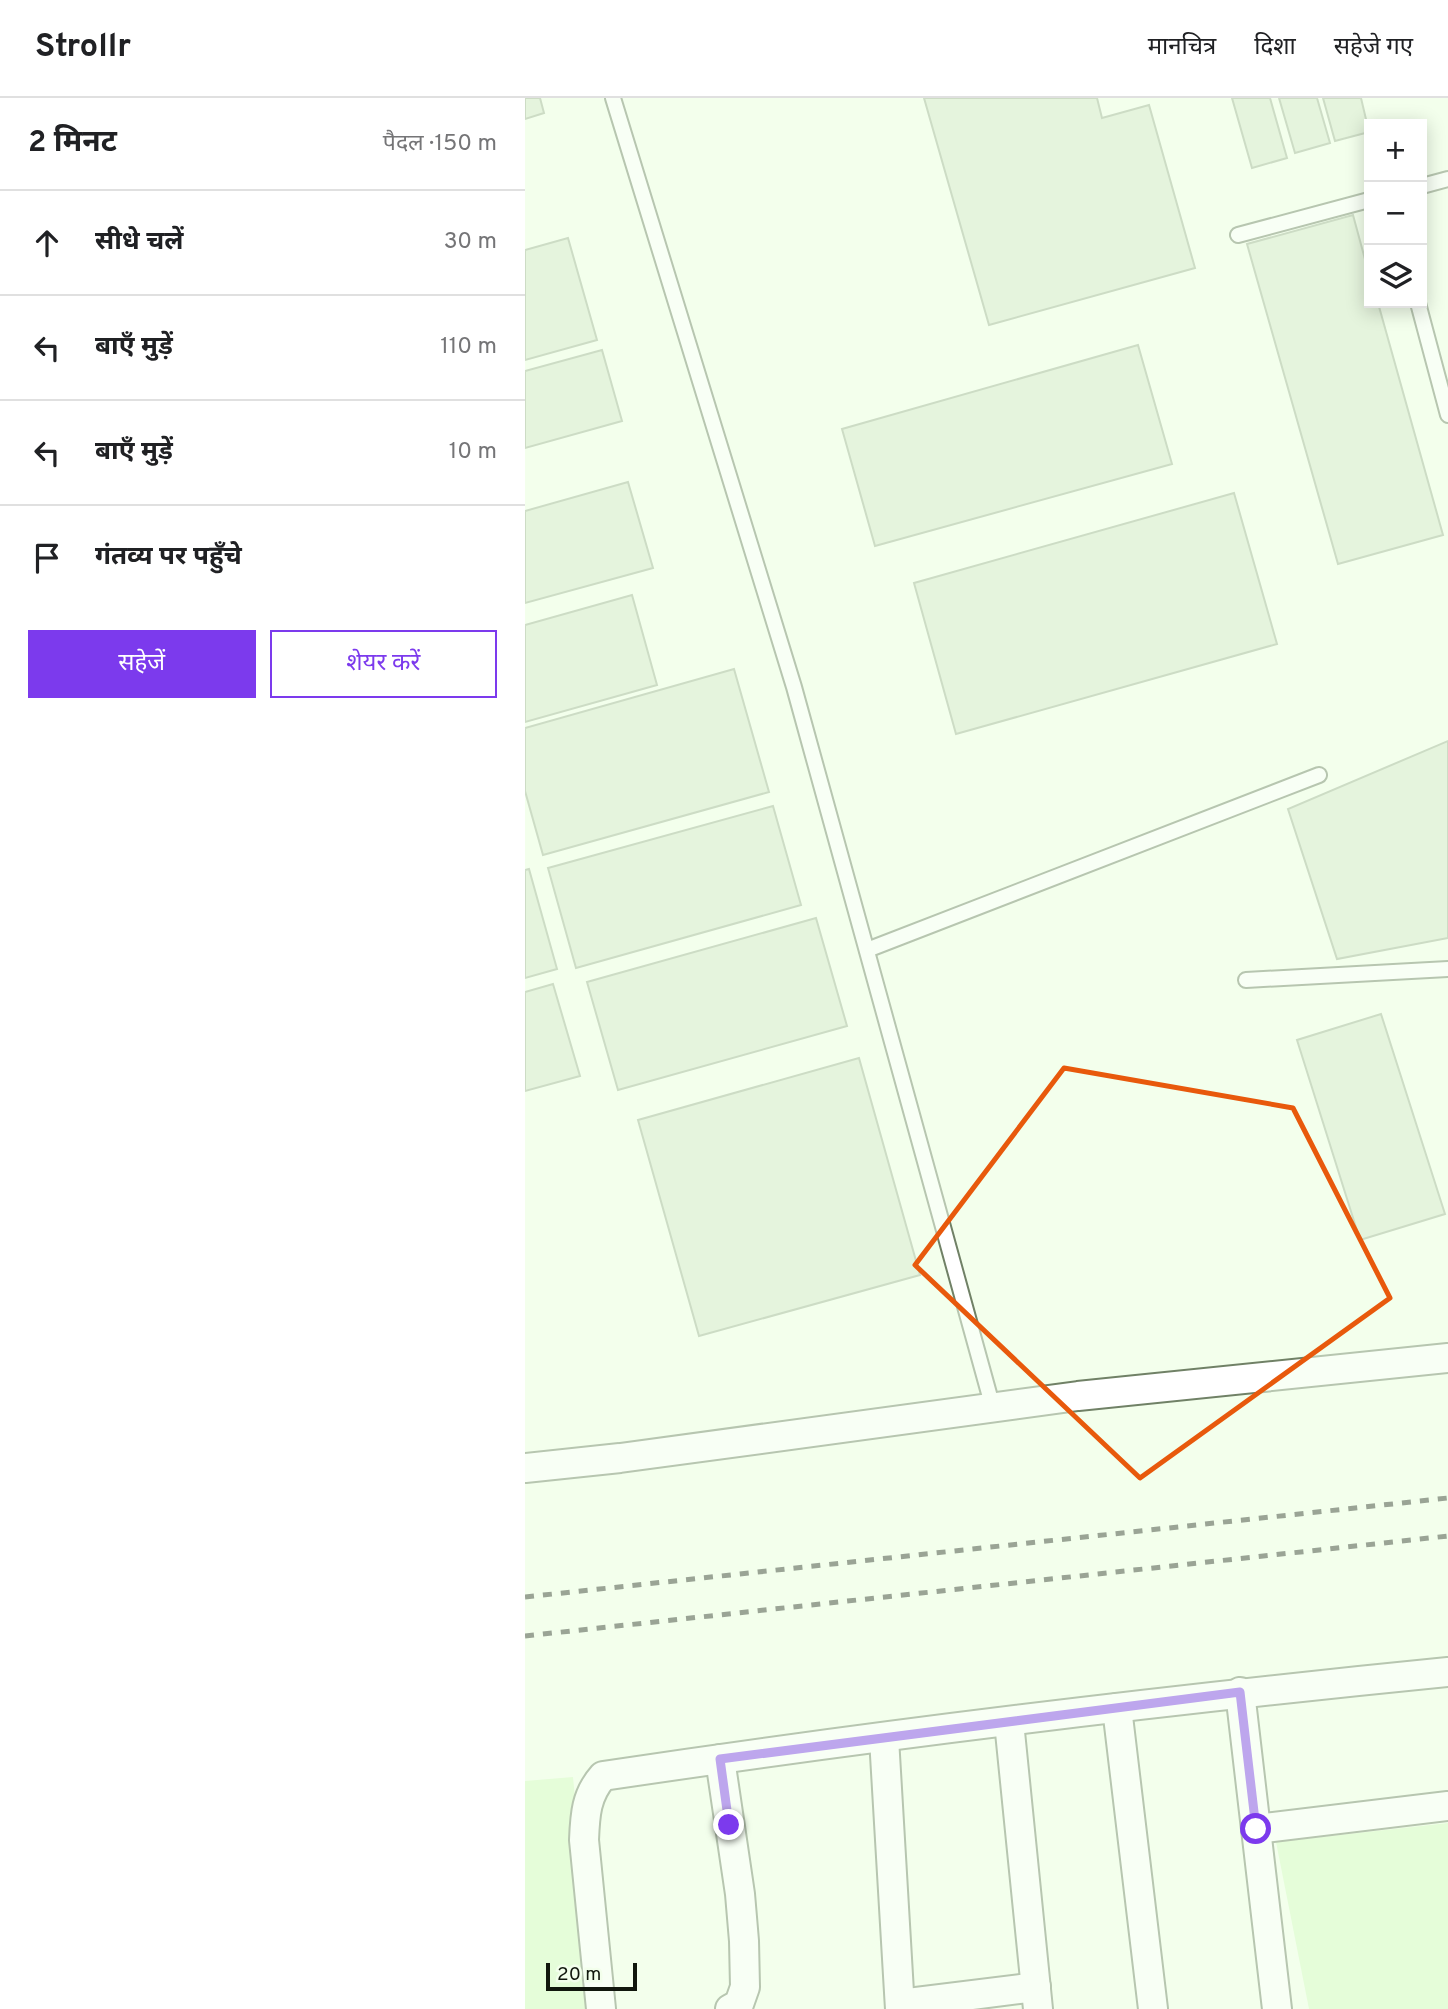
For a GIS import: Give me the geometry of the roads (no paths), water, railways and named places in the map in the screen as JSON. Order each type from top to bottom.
[{"type":"street","points":[[525,1468],[620,1458],[1078,1396],[1448,1358]]},
{"type":"street","points":[[601,2009],[584,1840],[585,1812],[593,1787],[603,1776],[1240,1692],[1448,1672]]},
{"type":"street","points":[[1240,1692],[1277,2009]]},
{"type":"street","points":[[1117,1708],[1153,2009]]},
{"type":"street","points":[[884,1738],[900,2007],[1037,1998],[1009,1722]]},
{"type":"street","points":[[720,1759],[743,1931],[745,1987],[739,2004],[730,2009]]},
{"type":"street","points":[[1256,1829],[1448,1806]]},
{"type":"lane","points":[[613,98],[795,687],[993,1408]]},
{"type":"lane","points":[[1427,185],[1448,179]]},
{"type":"lane","points":[[1238,235],[1364,201]]},
{"type":"lane","points":[[1419,308],[1448,415]]},
{"type":"lane","points":[[867,950],[1319,775]]},
{"type":"lane","points":[[1246,980],[1448,969]]},
{"type":"railway","points":[[525,1597],[1448,1498]]},
{"type":"railway","points":[[525,1636],[1448,1536]]}]
